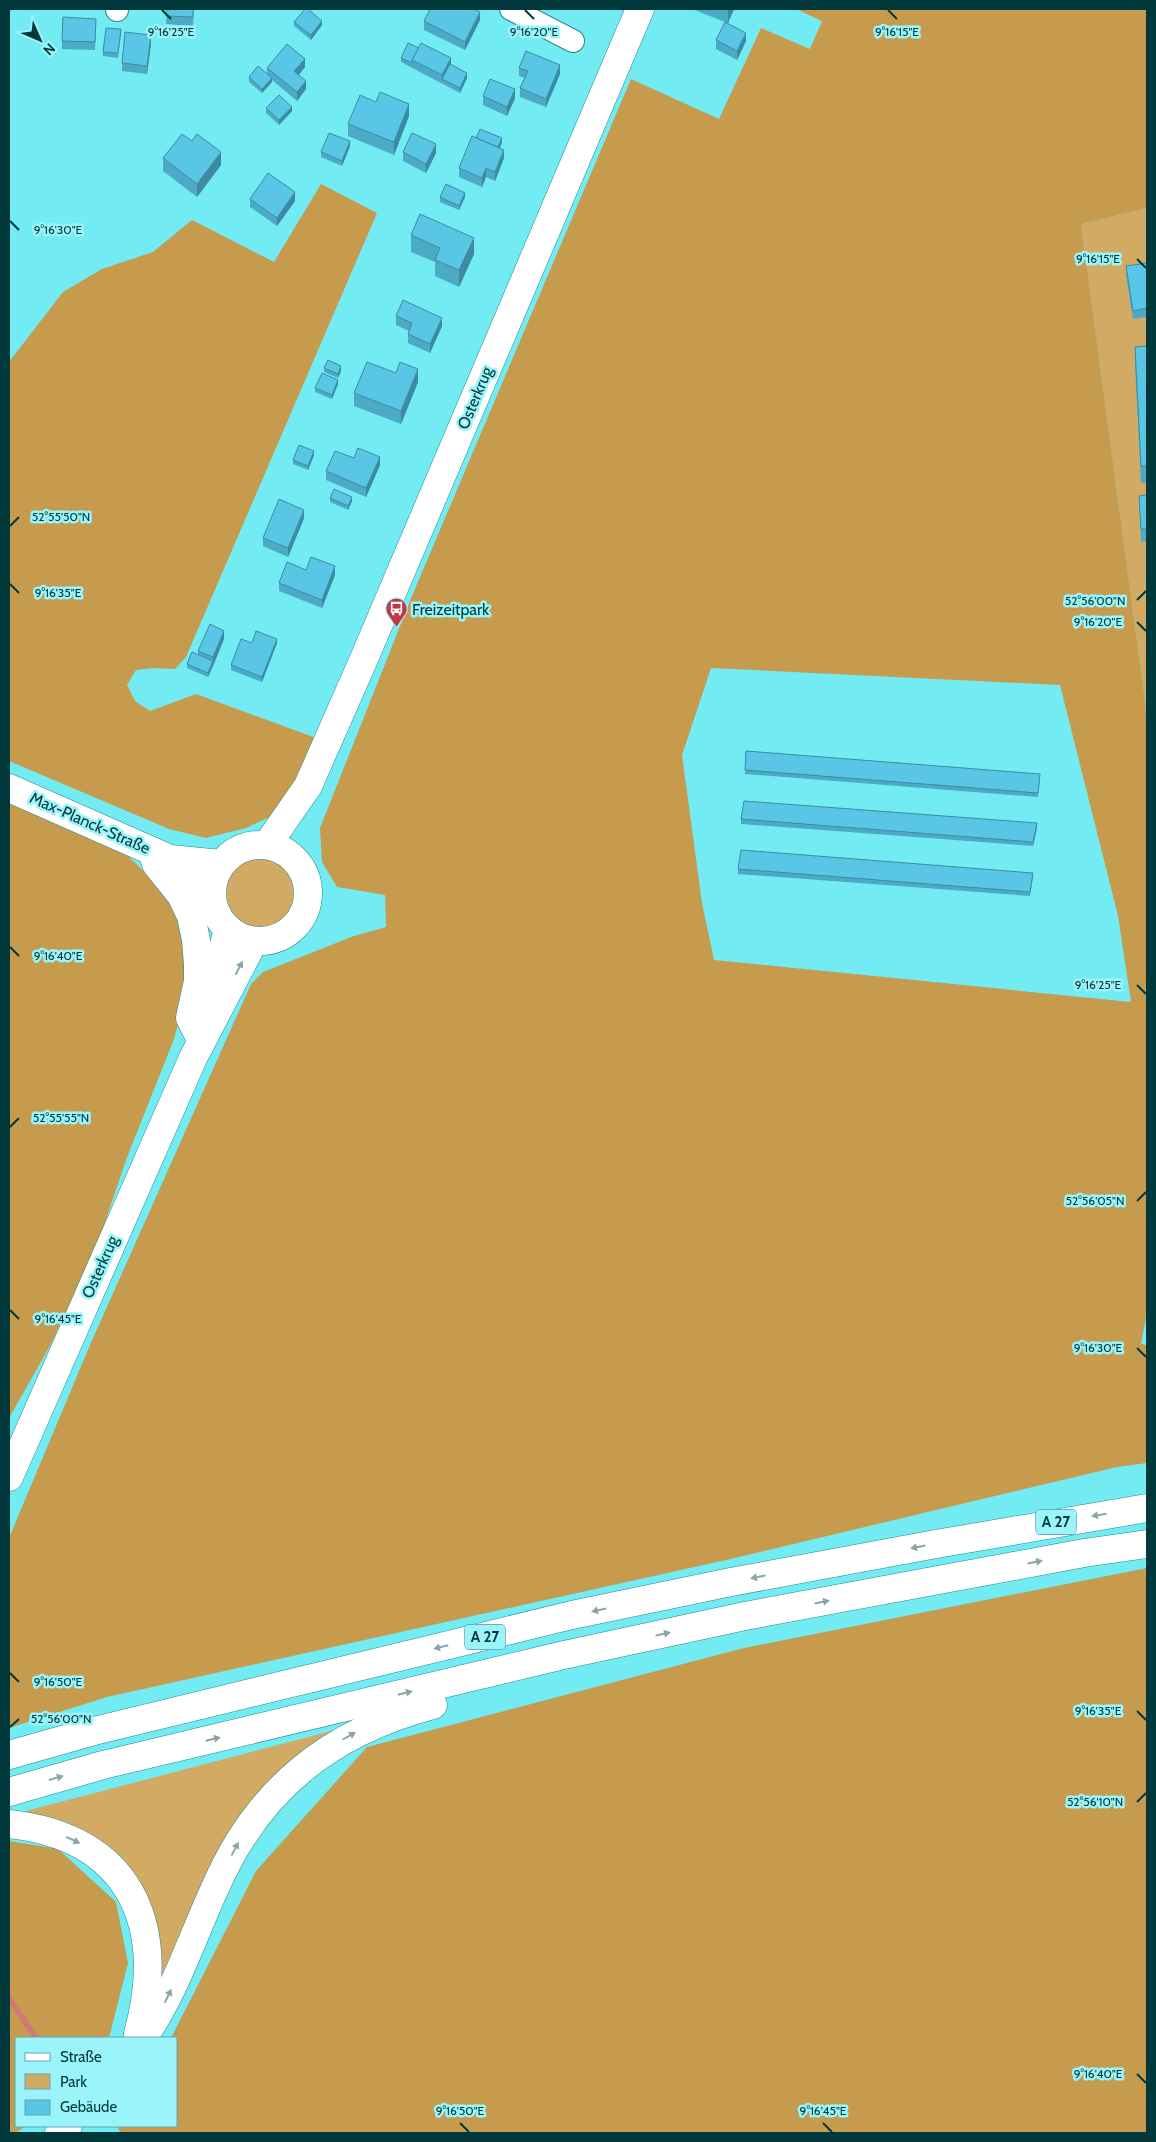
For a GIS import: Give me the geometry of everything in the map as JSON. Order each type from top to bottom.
[{"type":"main road","name":"Osterkrug","points":[[267,845],[308,786],[367,654],[640,9]]},
{"type":"main road","name":"Osterkrug","points":[[292,857],[308,786]]},
{"type":"main road","name":"Max-Planck-Straße","points":[[9,788],[161,855],[211,892]]},
{"type":"main road","points":[[253,844],[278,848],[292,857],[304,874],[308,886],[308,901],[297,924],[288,932],[266,941],[240,938],[228,930],[218,919],[212,906],[211,892],[213,878],[228,856],[240,848],[253,844]]},
{"type":"main road","points":[[161,855],[156,864],[181,895],[191,916],[196,940],[198,981],[190,1018],[196,1047]]},
{"type":"main road","name":"Max-Planck-Straße","points":[[161,855],[221,864]]},
{"type":"main road","name":"Osterkrug","points":[[196,1047],[228,930]]},
{"type":"main road","name":"Osterkrug","points":[[11,1467],[196,1047],[254,941]]},
{"type":"main road","name":"A 27","points":[[9,1755],[104,1729],[572,1615],[916,1548],[1147,1508]]},
{"type":"main road","name":"A 27","points":[[9,1792],[103,1765],[745,1616],[1084,1552],[1147,1544]]},
{"type":"main road","points":[[144,2037],[168,1997],[216,1885],[242,1837],[264,1806],[294,1774],[322,1752],[356,1732],[416,1709],[521,1682],[545,1661]]},
{"type":"main road","points":[[9,1824],[53,1832],[83,1845],[108,1864],[129,1890],[142,1919],[147,1951],[145,2010],[137,2037]]},
{"type":"street","points":[[511,9],[573,41]]},
{"type":"green space","points":[[1147,208],[1147,716],[1081,224]]},
{"type":"green space","points":[[259,855],[274,858],[286,866],[294,878],[297,893],[294,908],[286,920],[274,928],[259,931],[244,928],[232,920],[224,908],[221,893],[224,878],[232,866],[244,858]]},
{"type":"green space","points":[[339,1729],[279,1781],[157,1990],[149,1909],[24,1816],[22,1812]]},
{"type":"shaded area","points":[[796,9],[1147,9],[1147,208],[1081,224],[1147,716],[1147,1313],[1141,1343],[1147,1346],[1147,1463],[1117,1467],[726,1560],[107,1697],[9,1728],[9,1538],[90,1345],[251,984],[263,972],[354,936],[386,927],[385,895],[337,887],[322,862],[320,828],[412,596],[631,79],[719,119],[761,28],[810,49],[822,21]],"holes":[[[711,668],[1060,685],[1118,916],[1131,1002],[714,960],[702,903],[682,755]]]},
{"type":"shaded area","points":[[321,184],[377,213],[186,657],[175,669],[153,668],[136,670],[127,685],[135,701],[150,711],[196,694],[316,738],[292,787],[276,814],[246,828],[206,838],[169,829],[9,761],[9,362],[63,292],[102,269],[153,252],[192,220],[274,262]]},
{"type":"shaded area","points":[[9,803],[128,856],[156,883],[173,906],[184,930],[187,992],[174,1039],[126,1160],[98,1243],[50,1346],[9,1418]]},
{"type":"shaded area","points":[[1147,1568],[1147,2133],[121,2133],[118,2127],[178,2127],[178,2037],[172,2037],[256,1871],[367,1747],[744,1648]]},
{"type":"shaded area","points":[[9,1841],[58,1849],[116,1902],[128,1963],[109,2037],[15,2037],[15,2127],[24,2127],[15,2133],[9,2133]]},
{"type":"building","points":[[167,9],[193,9],[193,17],[166,16]]},
{"type":"building","points":[[305,9],[308,9],[322,21],[311,35],[294,22]]},
{"type":"building","points":[[430,9],[474,9],[480,12],[465,42],[424,21]]},
{"type":"building","points":[[63,17],[96,19],[95,42],[62,41]]},
{"type":"building","points":[[725,22],[746,33],[737,51],[716,40]]},
{"type":"building","points":[[106,28],[121,29],[118,53],[103,52]]},
{"type":"building","points":[[125,32],[151,35],[147,66],[122,63]]},
{"type":"building","points":[[408,43],[419,48],[412,63],[401,58]]},
{"type":"building","points":[[421,43],[451,58],[442,75],[412,60]]},
{"type":"building","points":[[287,44],[305,59],[294,71],[306,81],[297,92],[267,68]]},
{"type":"building","points":[[526,51],[560,65],[546,99],[520,88],[528,71],[519,68]]},
{"type":"building","points":[[450,64],[467,73],[460,88],[442,79]]},
{"type":"building","points":[[258,66],[272,78],[262,89],[249,77]]},
{"type":"building","points":[[490,79],[515,89],[507,107],[483,96]]},
{"type":"building","points":[[380,92],[409,104],[394,142],[348,124],[360,95],[376,102]]},
{"type":"building","points":[[279,95],[292,107],[279,120],[266,108]]},
{"type":"building","points":[[480,129],[502,138],[498,147],[476,138]]},
{"type":"building","points":[[329,133],[350,141],[342,161],[321,152]]},
{"type":"building","points":[[412,133],[436,144],[426,164],[403,152]]},
{"type":"building","points":[[182,134],[192,141],[197,134],[221,152],[197,184],[163,158]]},
{"type":"building","points":[[472,136],[504,150],[495,172],[486,168],[482,178],[459,168]]},
{"type":"building","points":[[268,173],[295,192],[277,218],[250,199]]},
{"type":"building","points":[[446,184],[465,193],[459,206],[440,197]]},
{"type":"building","points":[[420,214],[474,238],[459,270],[435,260],[440,248],[411,235]]},
{"type":"building","points":[[1147,263],[1147,308],[1133,311],[1126,266]]},
{"type":"building","points":[[403,300],[442,318],[430,344],[408,334],[412,323],[396,316]]},
{"type":"building","points":[[1147,346],[1147,466],[1141,466],[1135,347]]},
{"type":"building","points":[[328,360],[341,366],[338,374],[324,368]]},
{"type":"building","points":[[367,362],[396,373],[400,362],[418,369],[401,411],[354,393]]},
{"type":"building","points":[[322,373],[338,380],[332,395],[315,388]]},
{"type":"building","points":[[299,445],[314,451],[308,466],[293,460]]},
{"type":"building","points":[[358,448],[380,457],[366,488],[326,471],[335,451],[354,458]]},
{"type":"building","points":[[334,489],[352,497],[348,506],[330,498]]},
{"type":"building","points":[[1147,495],[1147,529],[1141,529],[1139,496]]},
{"type":"building","points":[[279,499],[304,510],[288,548],[263,538]]},
{"type":"building","points":[[311,557],[335,566],[322,600],[279,583],[287,562],[306,570]]},
{"type":"building","points":[[210,624],[224,631],[213,657],[198,651]]},
{"type":"building","points":[[256,631],[277,639],[262,677],[231,665],[241,639],[252,643]]},
{"type":"building","points":[[192,652],[213,661],[208,673],[187,664]]},
{"type":"building","points":[[746,751],[1040,774],[1038,793],[745,770]]},
{"type":"building","points":[[744,801],[1037,823],[1033,842],[741,819]]},
{"type":"building","points":[[741,850],[1033,873],[1030,892],[738,869]]},
{"type":"waterway","points":[[9,1998],[35,2037]]},
{"type":"place","name":"Freizeitpark","points":[[396,628]]}]
